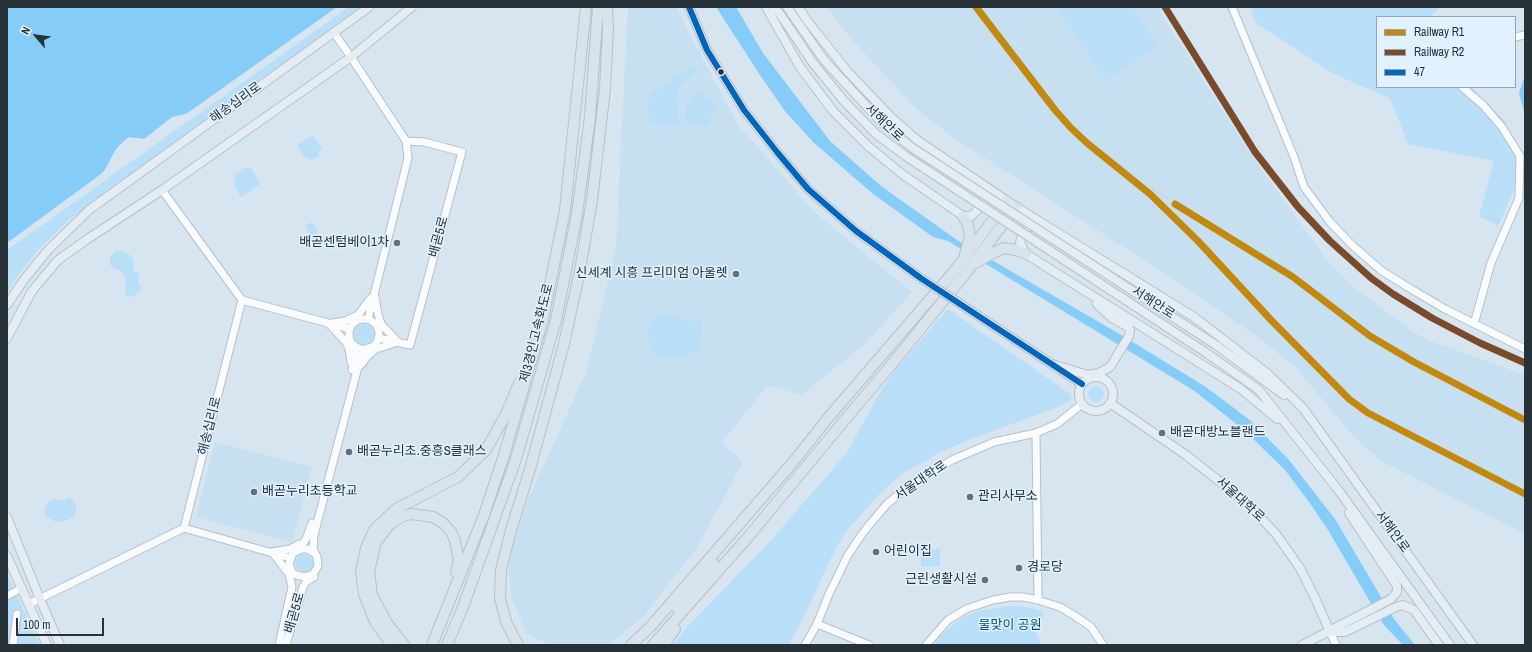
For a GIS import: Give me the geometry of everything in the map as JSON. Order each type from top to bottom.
[{"type":"highway","name":"제3경인고속화도로","points":[[432,645],[484,516],[504,455],[543,320],[565,210],[586,7]]},
{"type":"highway","name":"제3경인고속화도로","points":[[447,645],[463,607],[516,459],[556,320],[577,214],[590,116],[598,7]]},
{"type":"highway","points":[[518,645],[507,624],[500,599],[501,570],[564,344],[580,270],[592,200],[605,89],[608,29],[607,7]]},
{"type":"highway","points":[[631,645],[651,626],[772,487],[828,418],[964,267],[982,244],[1007,201]]},
{"type":"highway","points":[[653,645],[714,576],[892,364],[982,244],[1016,207]]},
{"type":"highway","points":[[963,216],[982,244],[1016,250],[1026,254]]},
{"type":"highway","points":[[392,645],[375,622],[364,594],[361,571],[366,548],[374,530],[396,509],[458,477],[486,450],[506,414],[543,320]]},
{"type":"highway","points":[[646,645],[720,556],[772,487]]},
{"type":"highway","points":[[404,645],[387,623],[372,595],[369,571],[376,542],[390,524],[403,516],[412,514],[433,517],[452,533],[455,541],[459,560],[439,630]]},
{"type":"highway","points":[[664,645],[714,576]]},
{"type":"main road","name":"해송십리로","points":[[7,305],[23,281],[48,250],[89,210],[369,7]]},
{"type":"main road","points":[[7,338],[32,291],[58,260],[162,190],[351,57],[412,7]]},
{"type":"main road","points":[[689,7],[707,50],[744,110],[808,189],[856,231],[922,279],[1082,384]]},
{"type":"main road","points":[[766,7],[800,67],[833,111],[868,146],[902,174],[963,216],[972,216],[983,202],[985,192],[983,185]]},
{"type":"main road","name":"서해안로","points":[[774,7],[813,63],[844,101],[876,134],[907,157],[1208,354],[1259,390],[1339,491],[1450,645]]},
{"type":"main road","name":"서해안로","points":[[787,7],[824,60],[853,93],[883,124],[911,147],[1216,344],[1303,408],[1474,645]]},
{"type":"main road","points":[[798,7],[809,24],[848,72],[891,117],[917,140],[1044,225],[1194,317],[1268,374],[1303,408]]},
{"type":"main road","points":[[1044,225],[1035,223],[1022,235],[1020,243],[1026,254],[1241,389],[1289,428]]},
{"type":"main road","points":[[1075,286],[1112,318],[1128,327],[1130,330],[1111,369],[1107,374],[1096,377],[1086,380],[1082,384],[1079,394],[1082,404],[1089,410],[1098,411],[1107,407],[1110,403],[1112,391],[1105,380],[1096,377]]},
{"type":"main road","points":[[1052,364],[1088,375],[1111,369]]},
{"type":"main road","name":"서울대학로","points":[[1110,403],[1186,455],[1247,503],[1276,534],[1300,568],[1330,632]]},
{"type":"main road","points":[[1302,645],[1330,632],[1345,632],[1392,599],[1397,592],[1397,586],[1350,515],[1339,491]]},
{"type":"main road","points":[[7,517],[60,645]]},
{"type":"main road","points":[[7,556],[47,645]]},
{"type":"main road","points":[[1365,617],[1396,607],[1407,606],[1414,610],[1439,645]]},
{"type":"street","points":[[1232,7],[1294,157],[1304,187],[1330,222],[1353,246],[1382,270],[1434,303],[1525,349]]},
{"type":"street","points":[[334,33],[406,141],[408,158],[368,319]]},
{"type":"street","points":[[1463,88],[1483,105],[1502,127],[1520,156],[1519,198],[1491,263],[1474,324]]},
{"type":"street","name":"배곧5로","points":[[293,573],[300,577],[307,577],[313,574],[318,566],[312,541],[316,518],[353,375],[360,358],[368,348],[373,346],[378,338],[410,345],[462,152],[424,142],[406,141]]},
{"type":"street","points":[[162,190],[242,300],[350,329],[353,323],[358,320],[368,319],[372,321],[378,329],[378,338]]},
{"type":"street","points":[[329,324],[345,322],[358,315],[375,292]]},
{"type":"street","points":[[353,375],[371,352],[382,346],[398,342],[381,324],[375,292]]},
{"type":"street","name":"해송십리로","points":[[184,528],[242,300]]},
{"type":"street","points":[[329,324],[346,342],[351,356],[353,375]]},
{"type":"street","name":"배곧5로","points":[[350,329],[349,337],[354,345],[355,356],[353,375]]},
{"type":"street","points":[[354,345],[359,348],[368,348]]},
{"type":"street","name":"서울대학로","points":[[805,645],[817,624],[832,587],[848,555],[862,534],[887,504],[910,485],[938,468],[994,442],[1036,433],[1057,424],[1082,404]]},
{"type":"street","points":[[1036,433],[1038,600]]},
{"type":"street","points":[[272,552],[290,549],[298,544],[304,538],[316,518]]},
{"type":"street","name":"배곧5로","points":[[279,645],[294,590],[295,578],[290,568],[290,558],[306,540],[316,518]]},
{"type":"street","name":"배곧5로","points":[[286,645],[300,595],[305,583],[316,576],[322,566],[316,543],[316,518]]},
{"type":"street","points":[[29,604],[184,528],[290,558]]},
{"type":"street","points":[[299,549],[306,549],[314,553]]},
{"type":"street","points":[[272,552],[289,574],[292,587],[279,645]]},
{"type":"street","name":"배곧5로","points":[[286,645],[300,587],[307,577]]},
{"type":"street","points":[[7,596],[22,588]]},
{"type":"street","points":[[926,645],[948,620],[966,609],[979,604],[1010,597],[1022,597],[1038,600],[1060,607],[1076,616],[1090,627],[1103,645]]},
{"type":"street","points":[[12,645],[17,614]]},
{"type":"street","points":[[817,624],[869,645]]},
{"type":"street","points":[[1330,632],[1336,645]]},
{"type":"shaded area","points":[[628,7],[677,7],[688,31],[738,125],[814,212],[912,292],[866,343],[801,395],[768,385],[722,442],[743,462],[696,549],[643,617],[610,643],[605,645],[550,645],[526,633],[511,597],[508,561],[517,524],[586,373],[616,248]]},
{"type":"shaded area","points":[[826,7],[1157,7],[1247,149],[1326,259],[1355,288],[1413,332],[1428,340],[1525,375],[1525,534],[1385,463],[1367,449],[1350,432],[1296,368],[1258,337],[1139,257],[954,138],[917,109],[853,41]]},
{"type":"shaded area","name":"배곧누리초등학교","points":[[215,442],[312,467],[292,542],[196,517]]},
{"type":"green space","points":[[349,7],[363,7],[70,219],[39,249],[18,275],[7,292],[7,250]]},
{"type":"green space","points":[[1057,7],[1131,7],[1157,45],[1106,81]]},
{"type":"green space","points":[[1251,7],[1440,7],[1431,16],[1376,16],[1376,88],[1472,88],[1506,122],[1520,176],[1498,226],[1479,216],[1494,161],[1408,144],[1390,98],[1334,74],[1255,22]]},
{"type":"green space","points":[[696,64],[699,67],[677,89],[678,125],[656,125],[651,121],[647,114],[649,99],[653,92]]},
{"type":"green space","points":[[698,92],[703,94],[703,97],[716,105],[707,126],[690,124],[685,121],[686,104],[692,103]]},
{"type":"green space","points":[[313,135],[322,148],[319,150],[318,157],[311,160],[305,158],[297,145]]},
{"type":"green space","points":[[245,168],[252,169],[260,184],[241,197],[233,184],[236,182],[233,177]]},
{"type":"green space","points":[[312,222],[318,232],[313,238],[305,226]]},
{"type":"green space","points":[[115,251],[121,251],[130,255],[133,259],[134,270],[140,274],[138,279],[141,289],[134,296],[126,296],[125,276],[122,272],[112,267],[110,264],[110,258]]},
{"type":"green space","points":[[948,309],[1070,394],[1071,399],[1066,403],[1050,410],[968,440],[939,453],[902,474],[882,491],[845,533],[831,558],[789,645],[673,645],[686,628],[766,546],[846,454],[881,391],[895,370]]},
{"type":"green space","points":[[669,313],[681,320],[699,320],[702,322],[700,346],[696,351],[687,356],[669,358],[662,356],[652,348],[647,335],[651,324],[655,319]]},
{"type":"green space","points":[[364,324],[371,327],[374,334],[371,341],[364,344],[357,341],[354,334],[357,327]]},
{"type":"green space","points":[[1096,386],[1102,388],[1104,394],[1102,400],[1096,402],[1090,400],[1088,394],[1090,388]]},
{"type":"green space","points":[[69,497],[74,501],[76,507],[75,514],[72,518],[56,522],[46,516],[44,510],[47,503],[54,499],[64,501]]},
{"type":"green space","points":[[921,549],[940,549],[940,566],[921,566]]},
{"type":"green space","points":[[304,554],[310,557],[313,563],[310,569],[304,572],[298,569],[295,563],[298,557]]},
{"type":"green space","points":[[7,573],[21,605],[40,645],[7,645]]},
{"type":"green space","name":"물맞이 공원","points":[[1011,606],[1026,607],[1044,612],[1036,634],[1042,645],[934,645],[940,636],[964,617],[978,611]]},
{"type":"water","points":[[7,7],[337,7],[186,114],[172,117],[144,139],[129,137],[116,149],[104,171],[7,243]]},
{"type":"water","points":[[716,7],[736,7],[763,53],[830,141],[881,186],[957,240],[1118,333],[1206,387],[1251,421],[1289,460],[1335,519],[1394,619],[1415,645],[1403,645],[1383,624],[1328,530],[1309,502],[1285,470],[1243,429],[1193,390],[948,241],[933,237],[872,193],[813,142],[784,110]]},
{"type":"water","points":[[1525,75],[1525,115],[1519,93]]},
{"type":"railway","points":[[976,7],[1055,110],[1071,128],[1087,143],[1150,194],[1198,241],[1271,320],[1349,399],[1368,413],[1525,494]]},
{"type":"railway","points":[[1150,187],[1224,234]]},
{"type":"railway","points":[[1233,240],[1293,277],[1370,336],[1414,362],[1525,420]]},
{"type":"rail line","name":"R1","points":[[976,7],[1055,110],[1071,128],[1087,143],[1150,194],[1198,241],[1271,320],[1349,399],[1368,413],[1525,494]]},
{"type":"rail line","name":"R2","points":[[1165,7],[1255,152],[1298,207],[1330,241],[1371,278],[1393,294],[1432,318],[1480,343],[1525,363]]},
{"type":"rail line","name":"R1","points":[[1175,204],[1293,277],[1370,336],[1414,362],[1525,420]]},
{"type":"transit line","name":"47","points":[[689,7],[707,50],[744,110],[808,189],[856,231],[922,279],[1082,384]]},
{"type":"place","name":"배곧센텀베이1차","points":[[397,243]]},
{"type":"place","name":"신세계 시흥 프리미엄 아울렛","points":[[736,274]]},
{"type":"place","name":"배곧대방노블랜드","points":[[1162,433]]},
{"type":"place","name":"배곧누리초.중흥S클래스","points":[[349,452]]},
{"type":"place","name":"배곧누리초등학교","points":[[254,492]]},
{"type":"place","name":"관리사무소","points":[[970,497]]},
{"type":"place","name":"어린이집","points":[[876,552]]},
{"type":"place","name":"경로당","points":[[1019,568]]},
{"type":"place","name":"근린생활시설","points":[[985,580]]}]
